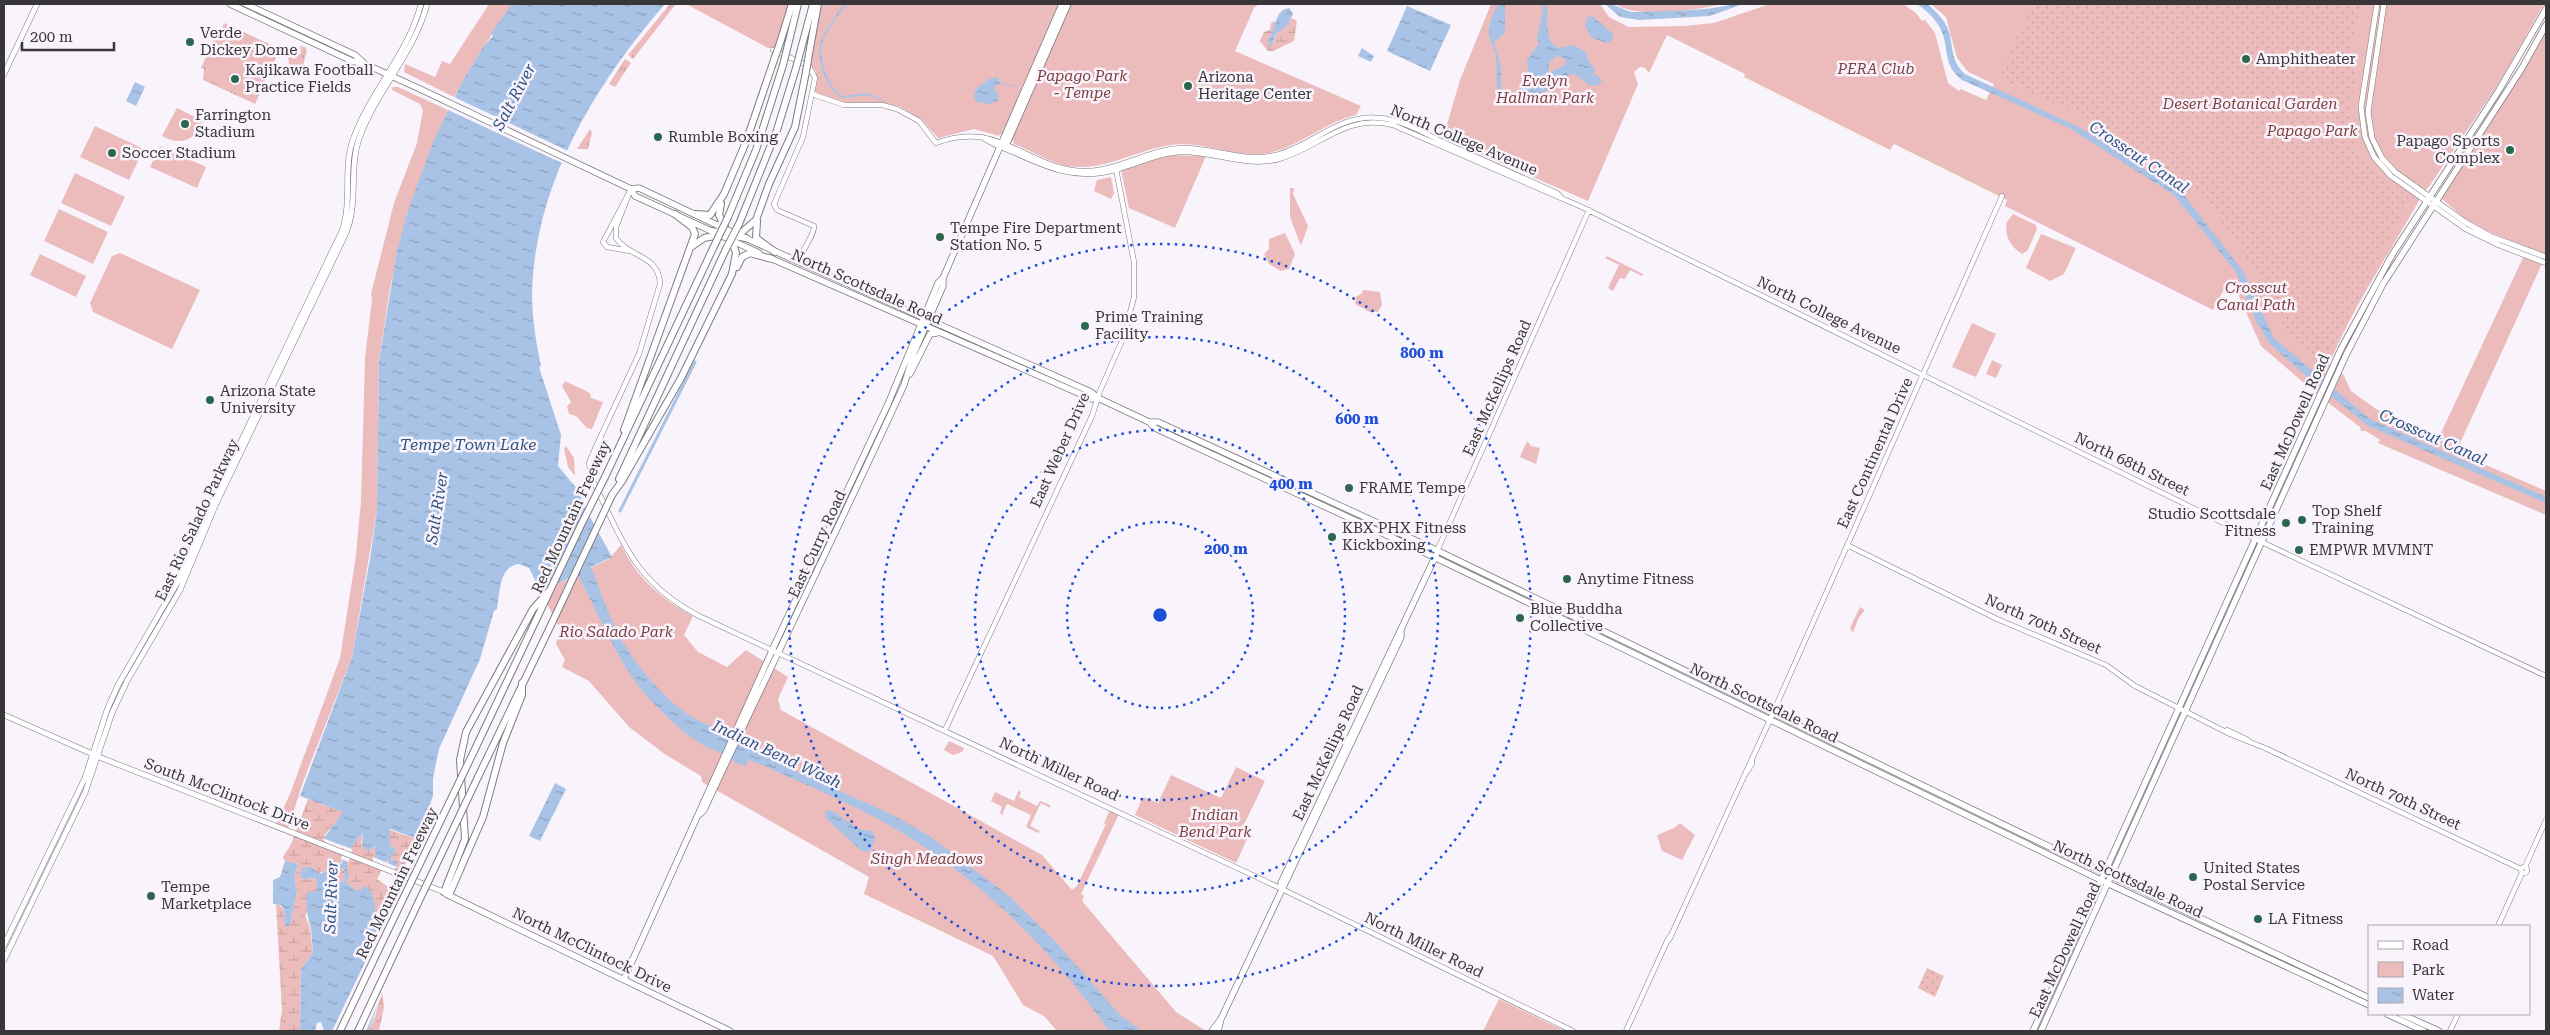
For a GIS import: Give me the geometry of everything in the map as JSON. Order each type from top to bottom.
[{"type":"highway","points":[[732,274],[737,257],[718,215],[724,194],[750,131],[792,4]]},
{"type":"highway","name":"Red Mountain Freeway","points":[[340,1031],[728,217],[756,150],[783,65],[798,4]]},
{"type":"highway","name":"Red Mountain Freeway","points":[[358,1031],[738,224],[777,130],[796,68],[812,4]]},
{"type":"highway","points":[[685,259],[689,249],[698,241],[729,236],[750,227],[758,215],[769,184],[795,127],[818,4]]},
{"type":"highway","points":[[695,214],[710,215],[724,194]]},
{"type":"highway","points":[[623,438],[626,420],[650,360],[694,231],[691,226],[675,214]]},
{"type":"highway","points":[[758,215],[756,238],[776,252]]},
{"type":"highway","points":[[718,225],[729,236]]},
{"type":"highway","points":[[712,231],[746,238]]},
{"type":"highway","points":[[612,495],[622,481],[680,378],[732,274],[746,254],[754,253],[774,260]]},
{"type":"highway","points":[[447,894],[465,838],[460,760],[466,732],[538,602],[550,590]]},
{"type":"highway","points":[[447,894],[483,817],[503,743],[522,695],[522,684]]},
{"type":"main road","points":[[4,74],[37,4]]},
{"type":"main road","points":[[230,4],[352,61],[365,64],[390,75],[611,179],[631,189],[636,196],[712,231]]},
{"type":"main road","points":[[246,4],[355,55],[365,64]]},
{"type":"main road","name":"East Rio Salado Parkway","points":[[4,960],[31,900],[65,837],[99,757],[112,713],[127,681],[180,590],[216,506],[346,233],[354,206],[356,147],[421,4]]},
{"type":"main road","name":"East Rio Salado Parkway","points":[[4,945],[27,894],[66,820],[118,685],[180,578],[205,516],[342,231],[348,206],[352,142],[419,28],[428,4]]},
{"type":"main road","name":"East Curry Road","points":[[1003,144],[1062,4]]},
{"type":"main road","name":"East Curry Road","points":[[776,651],[925,319],[943,286],[943,278],[1068,4]]},
{"type":"main road","points":[[2377,4],[2361,100],[2363,132],[2369,147],[2384,169],[2434,203],[2466,229],[2546,263]]},
{"type":"main road","points":[[2384,4],[2368,98],[2368,125],[2375,145],[2385,161],[2395,172],[2428,199]]},
{"type":"main road","name":"East McDowell Road","points":[[2041,1031],[2109,884],[2185,710],[2227,600],[2354,323],[2386,266],[2499,90],[2546,8]]},
{"type":"main road","name":"East McDowell Road","points":[[2033,1031],[2179,708],[2216,633],[2234,603],[2328,395],[2375,300],[2434,203],[2522,68],[2546,25]]},
{"type":"main road","points":[[631,189],[639,188],[718,225]]},
{"type":"main road","name":"North Scottsdale Road","points":[[729,236],[774,260],[922,326],[1092,399],[1098,398]]},
{"type":"main road","name":"North Scottsdale Road","points":[[746,238],[1091,392],[1098,398],[1149,422],[1155,428],[1434,557],[2109,884],[2368,1005]]},
{"type":"main road","points":[[2496,241],[2546,257]]},
{"type":"main road","points":[[774,260],[794,264],[797,262]]},
{"type":"main road","points":[[794,268],[798,266],[825,274]]},
{"type":"main road","points":[[2354,323],[2375,300],[2375,292],[2386,266]]},
{"type":"main road","name":"East Curry Road","points":[[624,979],[699,815],[700,808],[904,385],[922,326]]},
{"type":"main road","points":[[904,385],[930,334],[938,333]]},
{"type":"main road","name":"North Scottsdale Road","points":[[1149,422],[1158,422],[1438,551],[2105,873],[2368,998]]},
{"type":"main road","points":[[2279,485],[2286,488]]},
{"type":"main road","name":"East McKellips Road","points":[[1218,1031],[1221,1019],[1401,636],[1401,629],[1438,551]]},
{"type":"main road","points":[[2227,600],[2234,603]]},
{"type":"main road","name":"South McClintock Drive","points":[[4,715],[99,757],[447,894]]},
{"type":"main road","points":[[2139,796],[2146,799]]},
{"type":"main road","name":"North McClintock Drive","points":[[447,894],[730,1031]]},
{"type":"main road","points":[[2389,1015],[2424,1031]]},
{"type":"main road","points":[[2403,1015],[2439,1031]]},
{"type":"main road","name":"East McKellips Road","points":[[1212,1031],[1221,1019]]},
{"type":"street","points":[[774,50],[810,67],[815,78],[803,137],[774,204],[776,209],[814,226],[813,233],[805,244],[797,262]]},
{"type":"street","name":"North College Avenue","points":[[812,94],[844,104],[882,105],[897,109],[918,121],[936,143],[958,137],[982,138],[1003,144],[1066,173],[1087,175],[1116,168],[1158,152],[1178,148],[1197,149],[1252,158],[1268,157],[1294,148],[1351,120],[1373,117],[1392,120],[1557,193],[1561,197],[1923,375]]},
{"type":"street","name":"East Weber Drive","points":[[945,730],[1091,418],[1124,334],[1134,290],[1132,250],[1116,168]]},
{"type":"street","points":[[631,189],[603,239],[605,246],[614,246],[631,251]]},
{"type":"street","points":[[614,246],[616,228],[631,189]]},
{"type":"street","name":"East Continental Drive","points":[[1626,1031],[1745,774],[1752,764],[1752,758],[2002,196]]},
{"type":"street","name":"East McKellips Road","points":[[1438,551],[1589,210]]},
{"type":"street","points":[[606,235],[611,234],[631,251]]},
{"type":"street","name":"North Miller Road","points":[[631,251],[648,259],[655,266],[660,280],[659,292],[639,354],[591,458],[590,472],[632,558],[653,585],[684,608],[1282,889],[1572,1031]]},
{"type":"street","name":"North 68th Street","points":[[1923,375],[2255,539],[2546,676]]},
{"type":"street","name":"North 70th Street","points":[[1847,545],[1997,619],[2106,665],[2131,684],[2179,708],[2244,736],[2248,740],[2523,869]]},
{"type":"street","points":[[2498,925],[2546,820]]},
{"type":"street","points":[[2450,1031],[2458,1015]]},
{"type":"green space","points":[[489,4],[512,4],[477,57],[454,97],[404,72],[405,64],[435,77],[442,61],[450,64]]},
{"type":"green space","points":[[670,4],[676,4],[633,59],[628,55]]},
{"type":"green space","points":[[686,4],[789,4],[775,48],[768,48]]},
{"type":"green space","name":"Papago Park - Tempe","points":[[822,4],[1259,4],[1254,8],[1235,51],[1361,106],[1356,115],[1345,118],[1294,144],[1273,152],[1250,154],[1182,144],[1153,149],[1096,166],[1067,166],[1014,144],[1013,140],[1000,134],[999,136],[974,129],[938,138],[922,120],[899,106],[882,103],[845,103],[815,92],[816,72],[810,63]]},
{"type":"green space","points":[[1491,4],[1600,4],[1609,17],[1629,27],[1684,26],[1714,23],[1770,4],[1903,4],[1916,13],[1922,21],[1925,20],[1935,33],[1948,83],[1959,91],[1961,89],[1986,100],[1994,84],[1968,72],[1957,58],[1946,17],[1931,4],[2544,4],[2499,83],[2425,190],[2362,297],[2329,365],[2343,374],[2351,391],[2376,409],[2439,437],[2528,247],[2484,230],[2469,222],[2441,198],[2524,70],[2546,31],[2546,255],[2456,452],[2546,491],[2546,515],[2378,443],[2380,440],[2366,431],[2361,431],[2360,427],[2318,395],[2261,346],[2237,292],[2229,280],[2213,310],[2005,206],[2007,200],[1894,144],[1890,150],[1744,77],[1745,74],[1667,35],[1649,73],[1645,68],[1640,67],[1634,72],[1638,84],[1588,201],[1443,138],[1460,80]]},
{"type":"green space","points":[[1616,4],[1722,4],[1683,11],[1652,12],[1625,9]]},
{"type":"green space","name":"Desert Botanical Garden","points":[[2033,4],[2363,4],[2353,32],[2353,40],[2347,53],[2347,57],[2356,68],[2350,110],[2354,153],[2410,198],[2325,362],[2307,350],[2286,329],[2268,287],[2209,204],[2192,186],[2167,174],[2119,136],[2087,120],[2078,111],[2050,102],[1998,77]]},
{"type":"green space","points":[[1292,18],[1297,21],[1294,41],[1273,51],[1268,51],[1260,41],[1264,32],[1270,30],[1271,23],[1275,21],[1273,44],[1277,32]]},
{"type":"green space","points":[[224,23],[280,49],[255,104],[203,80],[204,69],[201,68],[218,29],[221,30]]},
{"type":"green space","name":"Kajikawa Football Practice Fields","points":[[230,30],[276,52],[267,72],[220,51]]},
{"type":"green space","points":[[300,46],[305,47],[307,50],[303,66],[290,71],[288,56],[294,59],[301,53]]},
{"type":"green space","name":"Kajikawa Football Practice Fields","points":[[217,58],[263,79],[253,100],[207,78]]},
{"type":"green space","points":[[625,59],[631,63],[615,87],[609,84]]},
{"type":"green space","points":[[393,87],[398,87],[448,110],[407,213],[390,288],[379,361],[377,510],[352,657],[303,782],[288,829],[276,824],[290,794],[340,658],[356,555],[361,501],[365,358],[372,300],[371,294],[394,203],[417,143],[423,110],[420,104],[392,90]]},
{"type":"green space","name":"Farrington Stadium","points":[[177,108],[203,121],[196,133],[181,141],[175,141],[162,136]]},
{"type":"green space","name":"Soccer Stadium","points":[[95,126],[144,149],[129,180],[80,157]]},
{"type":"green space","points":[[590,129],[592,133],[588,149],[577,149]]},
{"type":"green space","points":[[160,146],[206,167],[197,188],[150,167]]},
{"type":"green space","points":[[1169,155],[1206,156],[1175,228],[1129,208],[1121,170]]},
{"type":"green space","points":[[75,173],[125,197],[111,226],[61,203]]},
{"type":"green space","points":[[1111,177],[1114,193],[1111,199],[1094,191],[1097,180]]},
{"type":"green space","points":[[1290,188],[1294,188],[1293,194],[1308,226],[1301,246],[1290,217]]},
{"type":"green space","points":[[59,209],[108,232],[93,264],[44,241]]},
{"type":"green space","points":[[2013,214],[2036,225],[2037,229],[2028,250],[2022,254],[2011,244],[2006,232],[2007,222]]},
{"type":"green space","points":[[1285,233],[1295,254],[1289,269],[1281,271],[1269,264],[1264,254],[1269,249],[1269,239]]},
{"type":"green space","points":[[2041,234],[2076,248],[2064,274],[2050,281],[2026,268]]},
{"type":"green space","points":[[120,253],[200,290],[172,349],[93,312],[90,303],[112,256]]},
{"type":"green space","points":[[40,254],[86,276],[76,297],[30,275]]},
{"type":"green space","points":[[1607,256],[1643,274],[1642,276],[1630,270],[1625,279],[1620,278],[1613,291],[1608,288],[1619,265],[1605,258]]},
{"type":"green space","points":[[1363,290],[1380,292],[1382,305],[1378,312],[1370,312],[1355,304],[1356,297]]},
{"type":"green space","points":[[1972,323],[1996,334],[1976,377],[1952,367]]},
{"type":"green space","points":[[1992,360],[2002,365],[1996,378],[1986,374]]},
{"type":"green space","points":[[565,381],[590,393],[591,398],[603,402],[592,429],[587,428],[576,416],[569,414],[567,407],[571,402],[562,386]]},
{"type":"green space","points":[[1527,441],[1531,446],[1540,448],[1536,464],[1520,457]]},
{"type":"green space","points":[[566,446],[574,458],[575,476],[568,467],[564,449]]},
{"type":"green space","name":"Singh Meadows","points":[[621,545],[627,557],[642,577],[660,595],[693,616],[684,635],[698,652],[727,667],[746,650],[788,677],[778,699],[781,710],[1042,855],[1072,890],[1077,886],[1106,824],[1104,823],[1111,807],[1120,812],[1081,894],[1084,896],[1082,901],[1176,1012],[1206,1031],[1057,1031],[1044,1016],[1023,1005],[993,956],[864,894],[869,877],[702,782],[701,776],[666,755],[629,727],[589,681],[562,667],[565,660],[556,644],[560,629],[541,592],[609,559]]},
{"type":"green space","points":[[1860,607],[1865,610],[1858,619],[1853,633],[1850,628]]},
{"type":"green space","points":[[949,741],[964,748],[962,752],[953,755],[944,750]]},
{"type":"green space","name":"Indian Bend Park","points":[[1236,767],[1265,781],[1241,831],[1249,835],[1236,863],[1135,815],[1143,797],[1158,803],[1171,775],[1221,798]]},
{"type":"green space","points":[[1019,790],[1021,792],[1019,797],[1037,806],[1040,801],[1050,805],[1050,808],[1041,803],[1030,826],[1040,831],[1038,833],[1026,827],[1031,815],[1007,804],[1003,812],[1004,815],[1000,813],[1002,807],[991,801],[995,792],[1014,801]]},
{"type":"green space","points":[[308,799],[344,812],[324,836],[338,847],[347,846],[337,873],[341,867],[345,872],[344,881],[336,885],[332,884],[325,871],[303,879],[314,878],[317,880],[318,887],[305,916],[310,929],[313,953],[301,969],[300,1031],[279,1031],[282,1010],[276,904],[283,909],[285,924],[290,924],[297,891],[294,878],[298,864],[285,861],[283,857],[291,844]]},
{"type":"green space","points":[[1680,823],[1695,835],[1682,860],[1662,851],[1657,835],[1674,828]]},
{"type":"green space","points":[[390,830],[414,838],[414,842],[410,856],[399,871],[382,870],[377,879],[393,890],[394,893],[378,925],[361,891],[355,890],[346,882],[349,877],[347,864],[349,852],[363,833],[361,844],[377,848],[375,861],[388,859],[387,862],[395,867],[395,860],[390,860],[393,849],[390,846]]},
{"type":"green space","points":[[1927,968],[1944,976],[1935,997],[1918,988]]},
{"type":"green space","points":[[382,988],[384,1007],[379,1031],[368,1031],[375,1017]]},
{"type":"green space","points":[[1499,999],[1565,1031],[1483,1031]]},
{"type":"water","name":"Tempe Town Lake","points":[[512,4],[665,4],[618,64],[596,96],[577,130],[561,165],[548,201],[538,238],[532,287],[534,321],[541,366],[539,367],[561,435],[558,466],[579,491],[584,506],[612,557],[591,567],[608,611],[623,642],[646,675],[658,688],[696,720],[723,727],[738,738],[749,738],[757,742],[754,749],[780,764],[895,816],[931,837],[1009,896],[1054,940],[1120,1015],[1142,1031],[1109,1031],[1061,969],[1006,912],[977,886],[914,840],[880,820],[835,798],[760,764],[748,760],[746,766],[735,763],[727,755],[702,745],[688,736],[645,694],[622,662],[577,574],[541,592],[529,568],[519,564],[512,566],[504,575],[497,609],[494,611],[480,659],[439,749],[433,778],[433,796],[428,810],[434,820],[424,841],[390,829],[390,846],[396,849],[390,860],[398,861],[395,867],[388,865],[388,859],[384,865],[375,861],[375,846],[368,851],[362,846],[363,833],[349,852],[347,870],[349,877],[346,882],[355,890],[361,890],[363,886],[373,895],[377,922],[387,944],[387,964],[382,988],[368,1031],[324,1031],[321,1022],[317,1023],[315,1031],[300,1031],[301,969],[313,953],[307,909],[307,892],[316,891],[317,880],[314,878],[303,879],[300,876],[302,868],[311,867],[320,874],[326,871],[334,885],[344,881],[345,872],[342,868],[339,868],[335,875],[333,868],[342,863],[347,846],[338,847],[324,838],[343,812],[300,796],[352,657],[370,559],[377,510],[379,361],[397,251],[407,213],[433,142],[462,82],[483,47],[493,36],[491,33]]},
{"type":"water","points":[[843,4],[846,4],[829,29],[822,44],[821,52],[824,69],[832,85],[842,96],[868,93],[886,102],[867,95],[842,98],[826,79],[820,62],[820,45],[824,34]]},
{"type":"water","points":[[1498,4],[1505,4],[1505,33],[1494,42],[1501,67],[1501,87],[1506,96],[1518,95],[1528,69],[1527,60],[1539,43],[1537,39],[1543,8],[1542,4],[1547,6],[1549,36],[1554,45],[1559,48],[1573,45],[1586,52],[1589,62],[1595,68],[1593,75],[1598,75],[1602,82],[1593,86],[1570,74],[1545,92],[1525,96],[1513,104],[1506,103],[1498,93],[1496,57],[1489,33],[1492,17]],"holes":[[[1557,56],[1565,59],[1566,64],[1549,73],[1549,63]]]},
{"type":"water","points":[[1605,4],[1634,12],[1695,10],[1743,4],[1710,16],[1639,20],[1620,17]]},
{"type":"water","points":[[1917,4],[1927,4],[1944,22],[1949,30],[1955,61],[1965,74],[2081,128],[2183,194],[2243,271],[2274,338],[2370,419],[2546,497],[2546,503],[2368,426],[2269,343],[2256,321],[2236,272],[2174,195],[2069,128],[1962,80],[1949,62],[1944,37],[1939,26]]},
{"type":"water","points":[[1407,6],[1451,25],[1430,71],[1387,51]]},
{"type":"water","points":[[1289,8],[1293,13],[1291,19],[1285,27],[1277,32],[1271,47],[1267,40],[1273,32],[1277,17]]},
{"type":"water","points":[[1588,16],[1594,17],[1613,34],[1613,40],[1607,43],[1592,38],[1585,27]]},
{"type":"water","points":[[1362,48],[1374,56],[1371,62],[1358,56]]},
{"type":"water","points":[[997,77],[1001,84],[996,85],[994,88],[999,96],[998,101],[989,104],[977,102],[974,97],[976,89],[989,79]]},
{"type":"water","points":[[135,82],[145,87],[136,106],[126,101]]},
{"type":"water","points":[[555,783],[566,789],[540,841],[529,836]]},
{"type":"water","points":[[827,810],[832,811],[859,829],[871,831],[876,838],[871,850],[865,852],[860,850],[827,819],[825,815]]},
{"type":"water","points":[[285,861],[298,864],[294,878],[297,891],[288,927],[285,925],[284,910],[281,905],[273,904],[273,880],[280,877]]},
{"type":"pier","points":[[452,96],[570,152],[564,164],[446,109]]},
{"type":"pier","points":[[434,816],[436,821],[426,842],[422,843]]},
{"type":"pier","points":[[322,838],[352,849],[349,862],[341,859],[344,848],[337,849],[329,846]]},
{"type":"pier","points":[[373,857],[397,867],[393,870],[373,862]]},
{"type":"pier","points":[[382,927],[389,944],[385,988],[366,1031],[332,1031]]},
{"type":"waterway","points":[[1001,84],[1016,86]]},
{"type":"waterway","points":[[620,511],[695,362]]},
{"type":"place","name":"Verde Dickey Dome","points":[[190,42]]},
{"type":"place","name":"Amphitheater","points":[[2246,59]]},
{"type":"place","name":"Kajikawa Football Practice Fields","points":[[235,79]]},
{"type":"place","name":"Arizona Heritage Center","points":[[1188,86]]},
{"type":"place","name":"Farrington Stadium","points":[[185,124]]},
{"type":"place","name":"Rumble Boxing","points":[[658,137]]},
{"type":"place","name":"Papago Sports Complex","points":[[2510,150]]},
{"type":"place","name":"Soccer Stadium","points":[[112,153]]},
{"type":"place","name":"Tempe Fire Department Station No. 5","points":[[940,237]]},
{"type":"place","name":"Prime Training Facility","points":[[1085,326]]},
{"type":"place","name":"Arizona State University","points":[[210,400]]},
{"type":"place","name":"FRAME Tempe","points":[[1349,488]]},
{"type":"place","name":"Top Shelf Training","points":[[2302,520]]},
{"type":"place","name":"Studio Scottsdale Fitness","points":[[2286,523]]},
{"type":"place","name":"KBX PHX Fitness Kickboxing","points":[[1332,537]]},
{"type":"place","name":"EMPWR MVMNT","points":[[2299,550]]},
{"type":"place","name":"Anytime Fitness","points":[[1567,579]]},
{"type":"place","name":"Blue Buddha Collective","points":[[1520,618]]},
{"type":"place","name":"United States Postal Service","points":[[2193,877]]},
{"type":"place","name":"Tempe Marketplace","points":[[151,896]]},
{"type":"place","name":"LA Fitness","points":[[2258,919]]},
{"type":"park label","name":"PERA Club","points":[[1876,69]]},
{"type":"park label","name":"Evelyn Hallman Park","points":[[1545,90]]},
{"type":"park label","name":"Papago Park","points":[[2312,131]]},
{"type":"park label","name":"Crosscut Canal Path","points":[[2256,296]]},
{"type":"park label","name":"Rio Salado Park","points":[[616,632]]},
{"type":"water label","name":"Salt River","points":[[514,97]]},
{"type":"water label","name":"Crosscut Canal","points":[[2139,157]]},
{"type":"water label","name":"Crosscut Canal","points":[[2433,437]]},
{"type":"water label","name":"Salt River","points":[[437,508]]},
{"type":"water label","name":"Indian Bend Wash","points":[[777,754]]},
{"type":"water label","name":"Salt River","points":[[331,897]]}]
